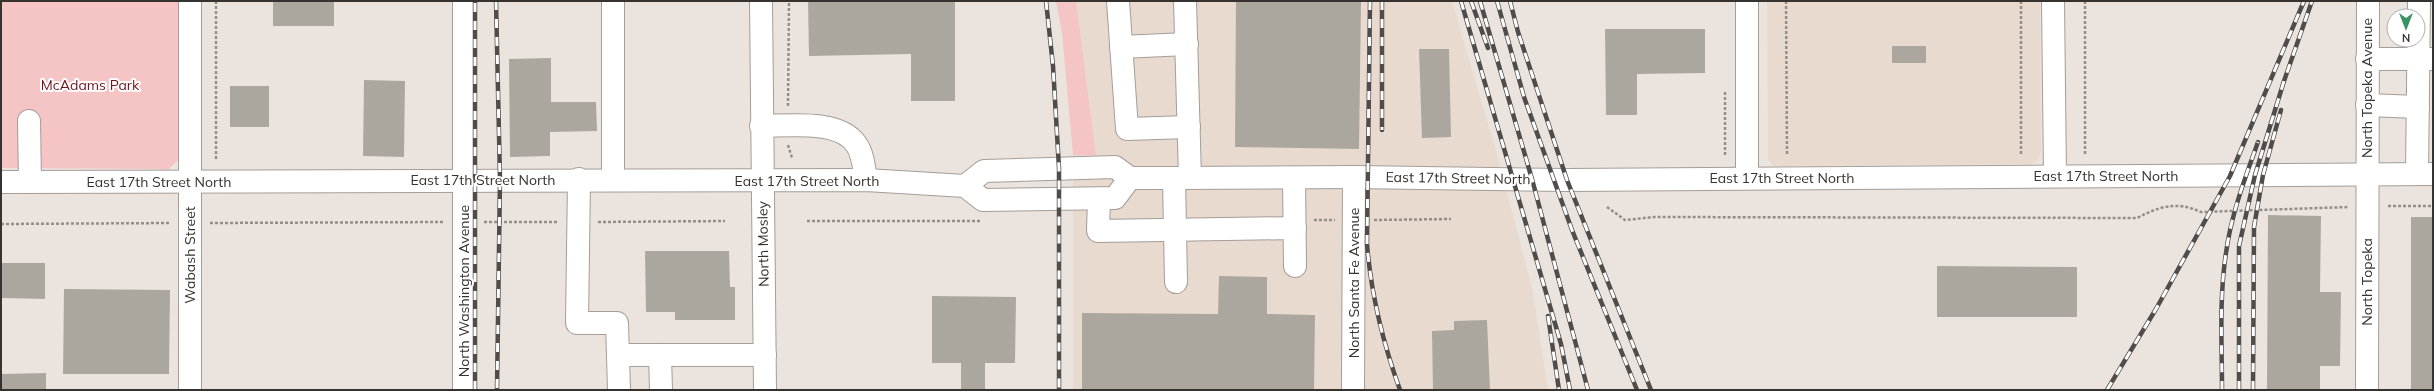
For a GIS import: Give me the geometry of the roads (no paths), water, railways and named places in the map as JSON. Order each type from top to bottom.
[{"type":"street","name":"Wabash Street","points":[[190,1],[190,390]]},
{"type":"street","name":"North Washington Avenue","points":[[464,1],[464,390]]},
{"type":"street","points":[[613,1],[613,180]]},
{"type":"street","name":"North Mosley","points":[[761,1],[761,126],[765,390]]},
{"type":"street","points":[[1118,1],[1127,129],[1189,127]]},
{"type":"street","points":[[1176,282],[1175,229],[1189,127],[1186,1]]},
{"type":"street","points":[[1746,1],[1747,178]]},
{"type":"street","points":[[2054,1],[2055,176]]},
{"type":"street","name":"North Topeka Avenue","points":[[2366,174],[2368,1]]},
{"type":"street","points":[[2419,1],[2426,59],[2418,107],[2425,174]]},
{"type":"street","points":[[1121,47],[1187,44]]},
{"type":"street","points":[[2367,59],[2426,59]]},
{"type":"street","points":[[2367,106],[2418,107]]},
{"type":"street","points":[[29,121],[30,182]]},
{"type":"street","points":[[761,126],[829,127],[845,133],[857,144],[866,180]]},
{"type":"street","points":[[1115,167],[1130,178],[1115,198],[1099,199],[983,200],[965,186],[984,171],[1115,167]]},
{"type":"street","name":"North Topeka","points":[[2366,174],[2367,390]]},
{"type":"street","name":"East 17th Street North","points":[[1130,178],[1354,177],[1555,180],[2425,174]]},
{"type":"street","name":"North Santa Fe Avenue","points":[[1353,390],[1354,177]]},
{"type":"street","points":[[1294,178],[1295,266]]},
{"type":"street","name":"East 17th Street North","points":[[1,182],[579,179],[866,180],[965,186]]},
{"type":"street","points":[[579,179],[577,323],[617,323],[619,390]]},
{"type":"street","points":[[1099,199],[1098,230],[1295,228]]},
{"type":"street","points":[[618,355],[764,355]]},
{"type":"street","points":[[660,355],[661,390]]},
{"type":"railway","points":[[475,1],[475,390]]},
{"type":"railway","points":[[496,1],[500,179],[497,390]]},
{"type":"railway","points":[[1046,1],[1053,66],[1059,168],[1059,390]]},
{"type":"railway","points":[[1370,1],[1367,244],[1371,281],[1379,318],[1388,354],[1400,390]]},
{"type":"railway","points":[[1382,1],[1382,130]]},
{"type":"railway","points":[[1461,1],[1561,344],[1570,390]]},
{"type":"railway","points":[[1471,1],[1488,48]]},
{"type":"railway","points":[[1480,1],[1532,179],[1588,390]]},
{"type":"railway","points":[[1497,1],[1524,97],[1572,230],[1637,390]]},
{"type":"railway","points":[[1510,1],[1518,32],[1567,180],[1651,390]]},
{"type":"railway","points":[[2107,390],[2156,309],[2230,176],[2304,1]]},
{"type":"railway","points":[[2239,390],[2239,246],[2255,175],[2284,81],[2312,1]]},
{"type":"railway","points":[[2253,390],[2254,227],[2263,175],[2281,110]]},
{"type":"railway","points":[[2222,390],[2222,287],[2228,239],[2243,183],[2258,142]]},
{"type":"railway","points":[[1548,316],[1559,390]]},
{"type":"park label","name":"McAdams Park","points":[[90,85]]}]
